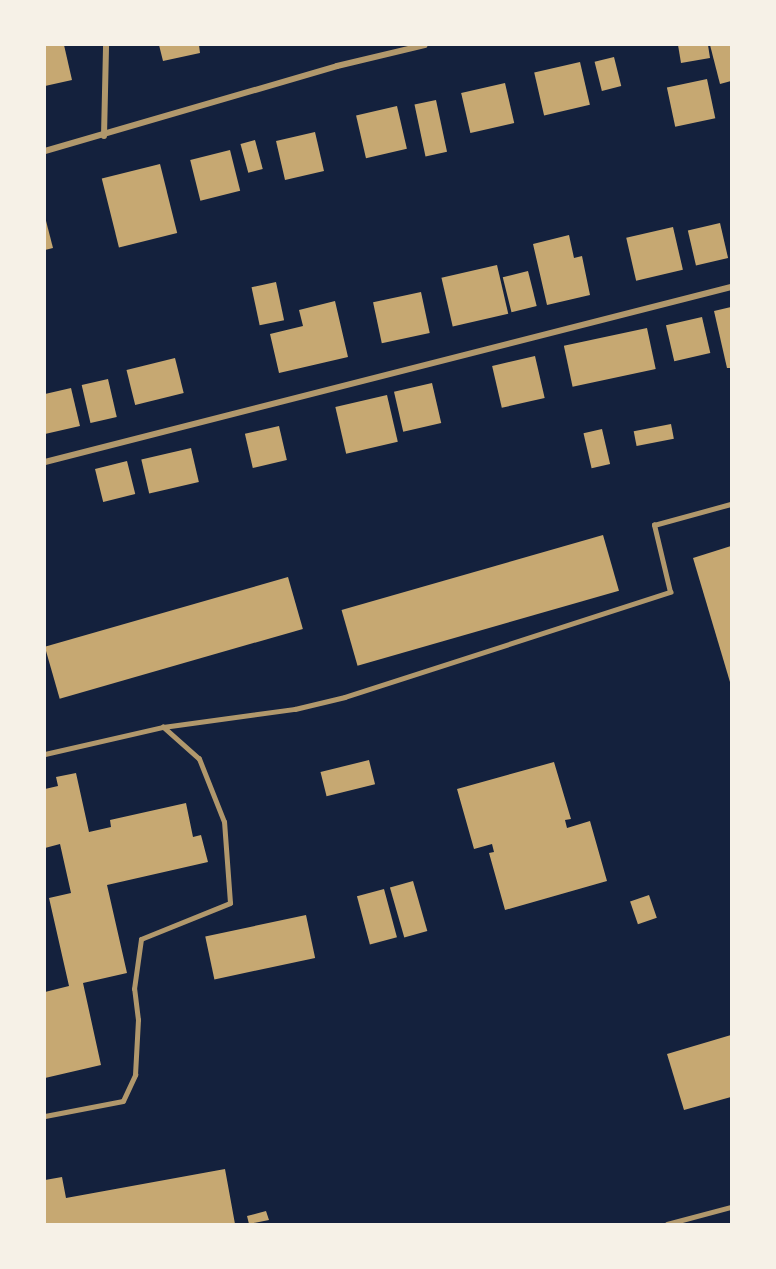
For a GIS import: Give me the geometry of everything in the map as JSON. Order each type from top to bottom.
[{"type":"street","points":[[104,136],[106,45]]},
{"type":"street","points":[[45,151],[104,136],[337,66],[424,45]]},
{"type":"street","points":[[45,462],[731,287]]},
{"type":"lane","points":[[45,754],[163,727],[295,708],[345,697],[670,592],[654,525],[731,504]]},
{"type":"lane","points":[[45,1116],[123,1101],[135,1075],[138,1020],[134,989],[141,939],[230,903],[224,822],[199,759],[163,727]]},
{"type":"lane","points":[[667,1224],[731,1207]]},
{"type":"building","points":[[45,45],[64,45],[72,80],[45,86]]},
{"type":"building","points":[[159,45],[199,45],[200,53],[163,61]]},
{"type":"building","points":[[678,45],[708,45],[710,58],[681,63]]},
{"type":"building","points":[[710,45],[731,45],[731,81],[720,84]]},
{"type":"building","points":[[614,57],[621,86],[602,91],[595,62]]},
{"type":"building","points":[[580,62],[590,105],[544,115],[534,73]]},
{"type":"building","points":[[707,79],[715,118],[675,127],[667,88]]},
{"type":"building","points":[[505,83],[514,123],[470,133],[461,93]]},
{"type":"building","points":[[436,100],[447,152],[426,156],[414,105]]},
{"type":"building","points":[[397,106],[407,149],[366,158],[356,115]]},
{"type":"building","points":[[315,132],[324,171],[285,180],[276,141]]},
{"type":"building","points":[[255,140],[263,169],[248,173],[241,144]]},
{"type":"building","points":[[230,150],[240,191],[200,201],[190,160]]},
{"type":"building","points":[[160,164],[177,233],[119,247],[102,179]]},
{"type":"building","points":[[45,217],[53,248],[45,250]]},
{"type":"building","points":[[720,223],[728,258],[696,266],[688,230]]},
{"type":"building","points":[[673,227],[683,270],[636,281],[626,238]]},
{"type":"building","points":[[569,235],[574,258],[582,256],[590,295],[547,305],[533,244]]},
{"type":"building","points":[[497,265],[508,314],[453,327],[441,278]]},
{"type":"building","points":[[528,271],[537,306],[511,312],[503,277]]},
{"type":"building","points":[[276,282],[284,320],[260,325],[252,287]]},
{"type":"building","points":[[421,292],[430,333],[382,343],[373,302]]},
{"type":"building","points":[[335,301],[348,357],[279,373],[270,334],[303,326],[299,310]]},
{"type":"building","points":[[731,307],[731,368],[727,368],[714,311]]},
{"type":"building","points":[[702,317],[710,353],[674,361],[666,325]]},
{"type":"building","points":[[647,328],[656,369],[573,387],[564,346]]},
{"type":"building","points":[[535,356],[545,398],[502,408],[492,366]]},
{"type":"building","points":[[175,358],[184,393],[135,405],[126,370]]},
{"type":"building","points":[[108,379],[117,417],[90,423],[82,385]]},
{"type":"building","points":[[432,383],[441,423],[403,432],[394,392]]},
{"type":"building","points":[[71,388],[80,426],[45,434],[45,394]]},
{"type":"building","points":[[387,395],[398,442],[346,454],[335,407]]},
{"type":"building","points":[[671,424],[674,439],[637,446],[634,431]]},
{"type":"building","points":[[279,426],[287,460],[253,468],[245,434]]},
{"type":"building","points":[[602,429],[610,464],[592,468],[583,433]]},
{"type":"building","points":[[191,448],[199,482],[149,494],[141,459]]},
{"type":"building","points":[[127,461],[135,494],[103,502],[95,469]]},
{"type":"building","points":[[603,535],[619,591],[358,666],[342,610]]},
{"type":"building","points":[[731,546],[731,682],[730,682],[693,558]]},
{"type":"building","points":[[288,577],[303,629],[60,699],[45,647]]},
{"type":"building","points":[[369,760],[375,784],[327,796],[320,772]]},
{"type":"building","points":[[554,762],[571,819],[565,820],[567,828],[590,821],[607,881],[505,910],[489,853],[494,852],[492,844],[474,849],[457,789]]},
{"type":"building","points":[[76,773],[89,832],[111,827],[110,820],[186,803],[193,837],[201,835],[208,862],[107,885],[127,973],[83,983],[101,1065],[45,1078],[45,992],[69,986],[49,898],[71,893],[60,844],[45,848],[45,789],[58,786],[56,777]]},
{"type":"building","points":[[413,881],[427,931],[404,938],[390,888]]},
{"type":"building","points":[[384,889],[397,937],[370,945],[357,896]]},
{"type":"building","points":[[649,895],[657,918],[638,924],[630,902]]},
{"type":"building","points":[[306,915],[315,958],[214,979],[205,936]]},
{"type":"building","points":[[731,1035],[731,1097],[684,1110],[667,1054]]},
{"type":"building","points":[[225,1169],[235,1224],[45,1224],[45,1180],[62,1177],[66,1198]]},
{"type":"building","points":[[266,1211],[269,1220],[249,1224],[247,1216]]}]
